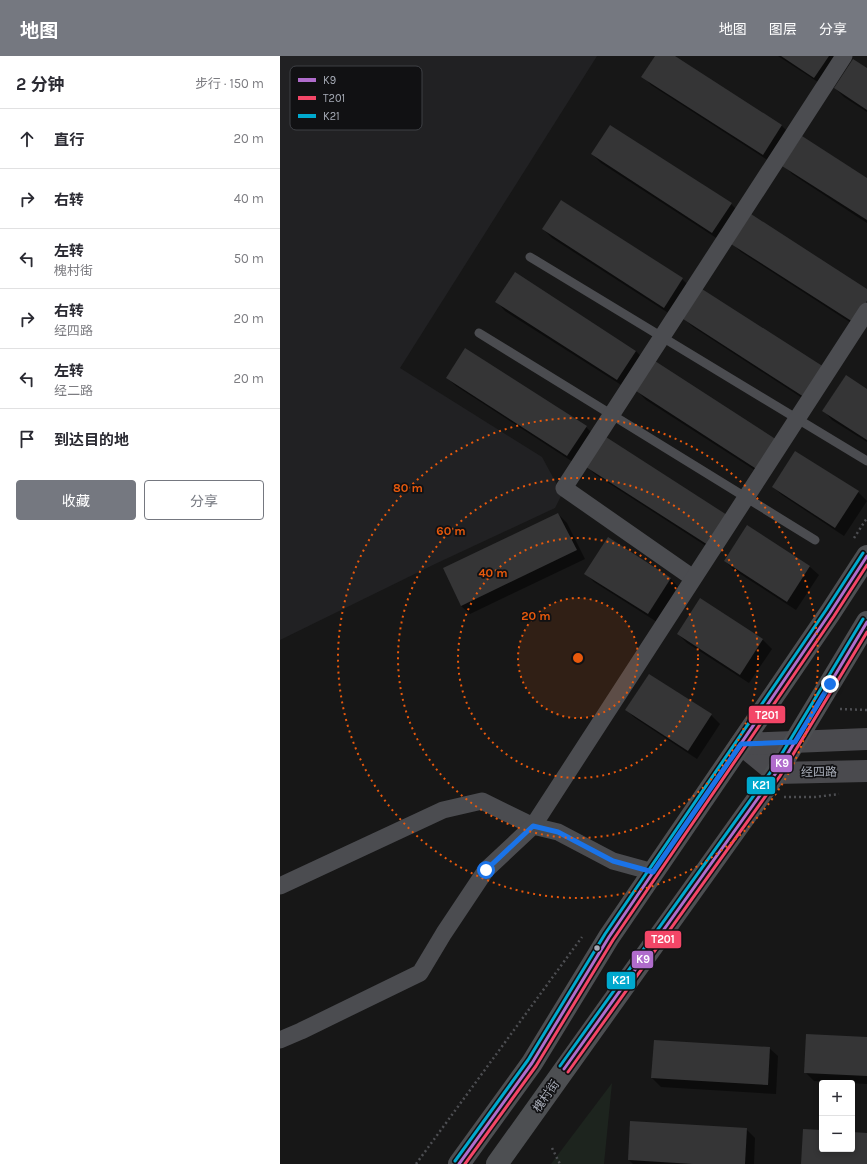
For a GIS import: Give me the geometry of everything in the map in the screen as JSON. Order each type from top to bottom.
[{"type":"main road","points":[[459,1164],[532,1063],[609,937],[867,556]]},
{"type":"main road","name":"槐村街","points":[[497,1164],[776,774],[867,622]]},
{"type":"main road","points":[[741,744],[867,739]]},
{"type":"main road","points":[[741,744],[776,774]]},
{"type":"main road","name":"经四路","points":[[776,774],[867,771]]},
{"type":"street","points":[[693,578],[564,488],[844,56]]},
{"type":"street","points":[[280,1040],[420,973],[444,932],[486,870],[533,826],[867,311]]},
{"type":"street","points":[[280,886],[443,810],[482,800],[533,826],[558,832],[613,861],[653,872]]},
{"type":"lane","points":[[530,257],[867,462]]},
{"type":"lane","points":[[479,333],[815,540]]},
{"type":"path","points":[[552,1148],[560,1164]]},
{"type":"shaded area","points":[[280,56],[597,56],[400,368],[542,457],[562,494],[555,508],[435,564],[280,640]]},
{"type":"shaded area","points":[[612,1083],[604,1164],[551,1164]]},
{"type":"building","points":[[655,56],[675,56],[782,125],[763,155],[641,77]]},
{"type":"building","points":[[781,56],[829,56],[814,78]]},
{"type":"building","points":[[853,59],[867,68],[867,110],[834,88]]},
{"type":"building","points":[[610,125],[732,203],[712,233],[591,154]]},
{"type":"building","points":[[802,136],[867,178],[867,220],[782,166]]},
{"type":"building","points":[[561,200],[683,278],[664,308],[542,229]]},
{"type":"building","points":[[751,214],[867,289],[867,301],[853,322],[731,244]]},
{"type":"building","points":[[515,272],[636,351],[617,380],[495,302]]},
{"type":"building","points":[[702,289],[824,367],[804,397],[683,319]]},
{"type":"building","points":[[465,348],[587,426],[567,456],[446,378]]},
{"type":"building","points":[[655,361],[777,440],[758,470],[636,391]]},
{"type":"building","points":[[846,375],[867,389],[867,440],[822,411]]},
{"type":"building","points":[[606,437],[727,515],[708,545],[586,467]]},
{"type":"building","points":[[795,451],[859,491],[835,528],[772,487]]},
{"type":"building","points":[[558,513],[577,550],[461,606],[443,568]]},
{"type":"building","points":[[747,525],[810,566],[787,602],[724,561]]},
{"type":"building","points":[[608,537],[671,578],[648,614],[584,574]]},
{"type":"building","points":[[700,598],[763,639],[740,675],[677,634]]},
{"type":"building","points":[[649,674],[712,714],[688,751],[625,710]]},
{"type":"building","points":[[806,1034],[867,1037],[867,1076],[804,1073]]},
{"type":"building","points":[[654,1040],[770,1047],[768,1085],[651,1078]]},
{"type":"building","points":[[630,1121],[747,1128],[745,1164],[693,1164],[628,1160]]},
{"type":"building","points":[[803,1129],[819,1130],[819,1152],[855,1152],[855,1132],[867,1133],[867,1164],[801,1164]]},
{"type":"transit line","name":"K21","points":[[455,1161],[528,1060],[605,934],[826,610],[863,553]]},
{"type":"transit line","name":"K9","points":[[459,1164],[532,1063],[609,937],[830,613],[867,556]]},
{"type":"transit line","name":"T201","points":[[465,1164],[536,1066],[613,940],[834,616],[867,565]]},
{"type":"transit line","name":"K21","points":[[560,1066],[772,770],[863,619]]},
{"type":"transit line","name":"K9","points":[[564,1069],[776,773],[867,622]]},
{"type":"transit line","name":"T201","points":[[568,1072],[780,776],[867,632]]},
{"type":"route","points":[[486,870],[533,826],[558,832],[613,861],[653,872],[741,744],[795,742],[830,684]]}]
